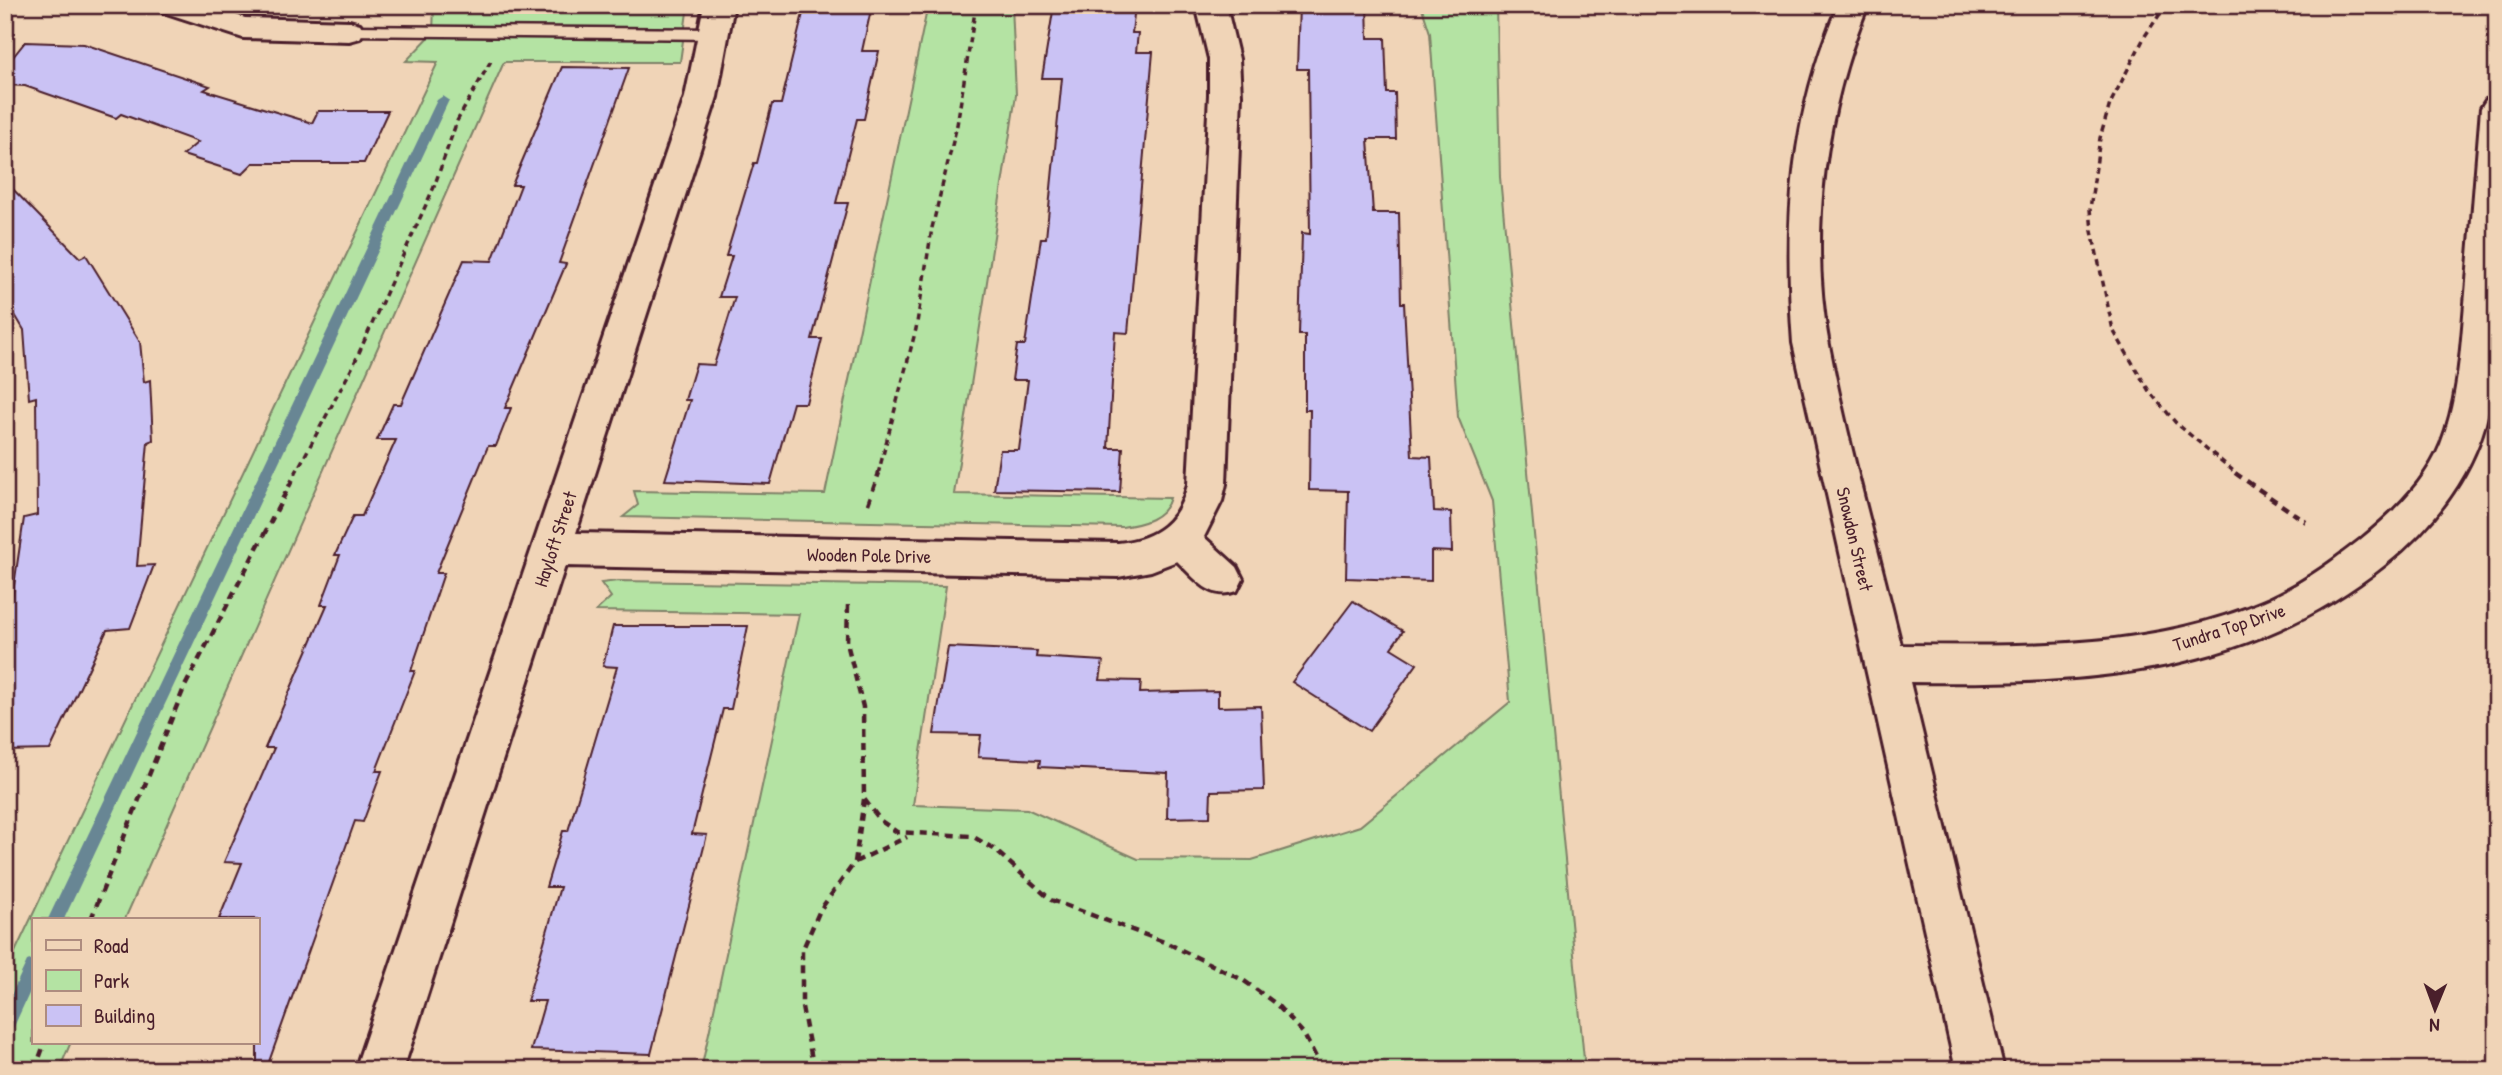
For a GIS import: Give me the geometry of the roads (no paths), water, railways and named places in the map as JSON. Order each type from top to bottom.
[{"type":"street","points":[[173,5],[243,28],[349,31]]},
{"type":"street","name":"Wooden Pole Drive","points":[[552,549],[1118,560],[1152,555],[1180,539],[1200,512],[1207,484],[1225,95],[1224,59],[1211,5]]},
{"type":"street","name":"Snowdon Street","points":[[1853,5],[1825,82],[1811,147],[1804,198],[1804,259],[1811,343],[1980,1070]]},
{"type":"street","name":"Hayloft Street","points":[[379,1070],[701,97],[717,20]]},
{"type":"street","name":"Tundra Top Drive","points":[[1884,663],[2058,664],[2126,657],[2199,641],[2264,620],[2319,594],[2378,550],[2411,517],[2438,482],[2459,446],[2466,425],[2478,359],[2497,108]]},
{"type":"street","points":[[1180,539],[1223,579]]},
{"type":"lane","points":[[349,31],[506,31],[717,20]]},
{"type":"waterway","points":[[56,918],[443,100]]},
{"type":"waterway","points":[[5,1027],[32,969]]}]
